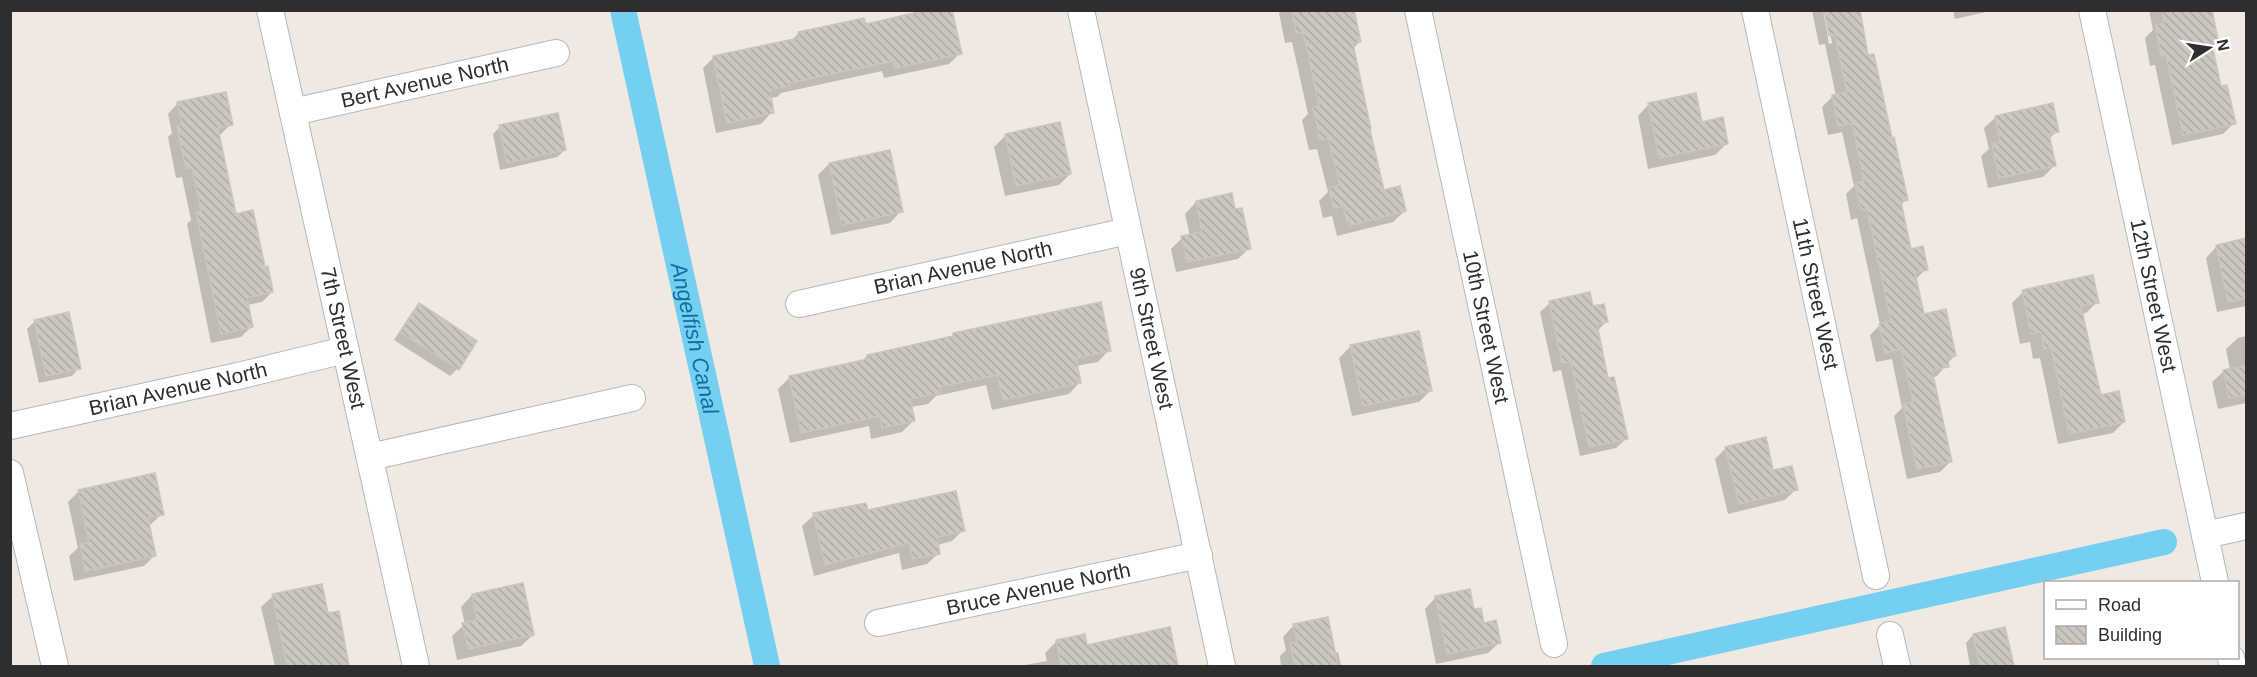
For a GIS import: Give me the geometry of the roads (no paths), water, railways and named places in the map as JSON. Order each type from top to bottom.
[{"type":"street","name":"7th Street West","points":[[270,10],[416,666]]},
{"type":"street","name":"9th Street West","points":[[1081,10],[1222,666]]},
{"type":"street","name":"10th Street West","points":[[1418,10],[1554,644]]},
{"type":"street","name":"11th Street West","points":[[1755,10],[1876,576]]},
{"type":"street","name":"12th Street West","points":[[2092,10],[2215,581]]},
{"type":"street","name":"Bert Avenue North","points":[[293,112],[556,53]]},
{"type":"street","name":"Brian Avenue North","points":[[799,304],[1128,231]]},
{"type":"street","name":"Brian Avenue North","points":[[10,426],[345,350]]},
{"type":"street","points":[[370,457],[632,398]]},
{"type":"street","points":[[10,473],[55,666]]},
{"type":"street","points":[[2205,535],[2247,526]]},
{"type":"street","name":"Bruce Avenue North","points":[[878,623],[1199,555]]},
{"type":"street","points":[[1890,635],[1897,666]]},
{"type":"waterway","name":"Angelfish Canal","points":[[623,10],[767,666]]},
{"type":"waterway","points":[[1604,666],[2164,542]]}]
